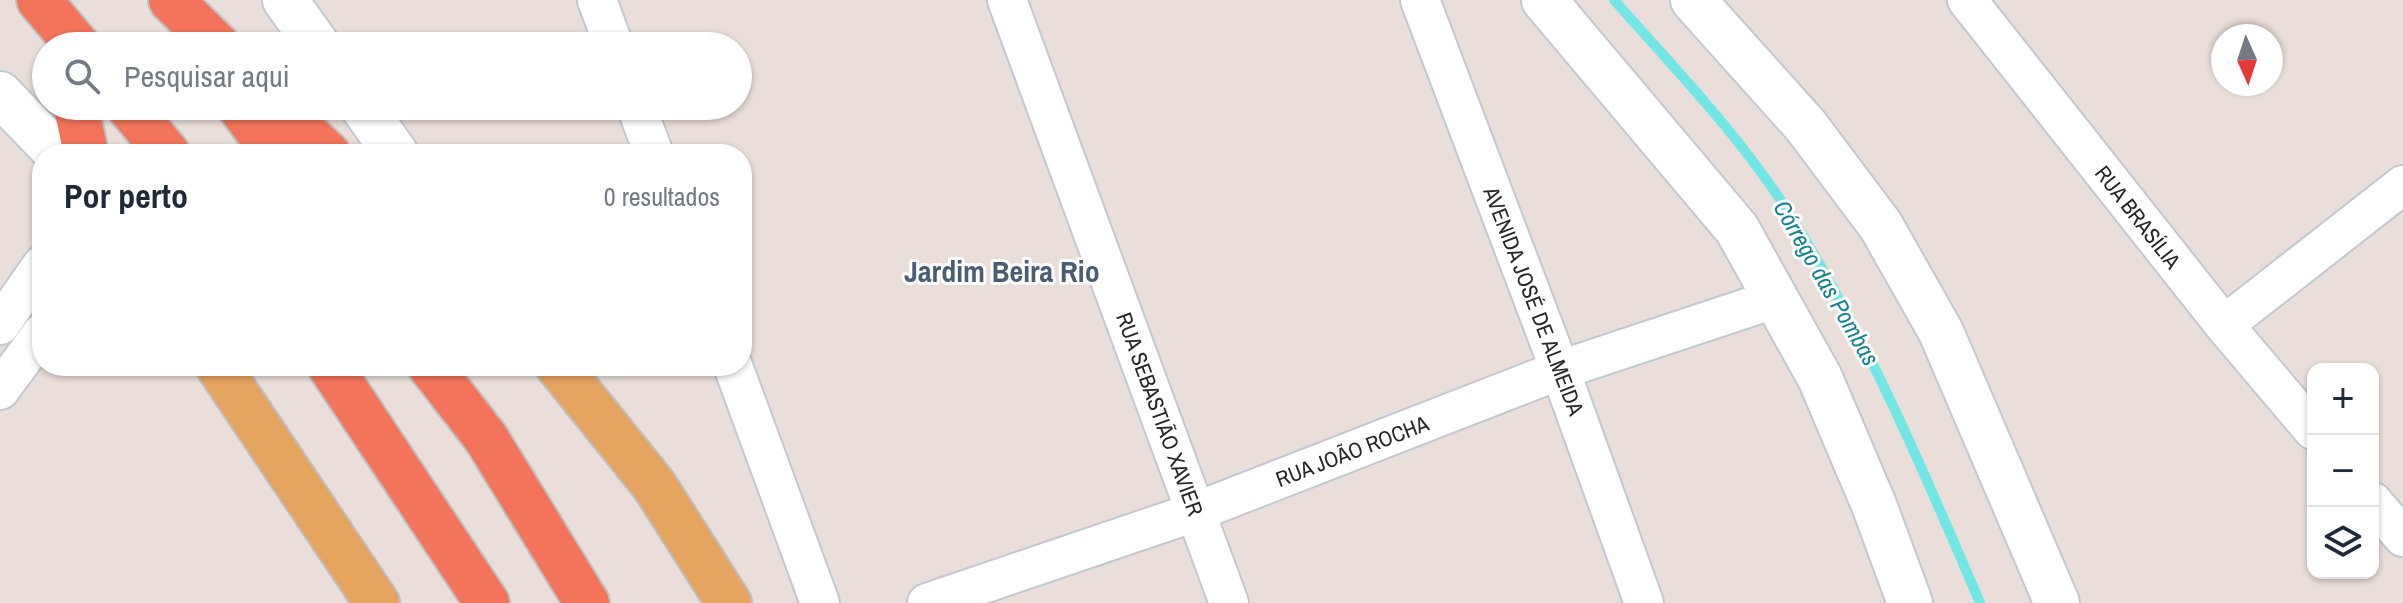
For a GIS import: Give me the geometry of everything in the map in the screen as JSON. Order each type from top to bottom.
[{"type":"highway","points":[[161,0],[185,32]]},
{"type":"highway","points":[[171,0],[204,32]]},
{"type":"highway","points":[[79,120],[84,144]]},
{"type":"highway","points":[[140,120],[160,144]]},
{"type":"highway","points":[[250,120],[268,144]]},
{"type":"highway","points":[[291,120],[317,144]]},
{"type":"highway","points":[[337,376],[487,603]]},
{"type":"highway","points":[[438,376],[486,438],[587,603]]},
{"type":"main road","points":[[225,376],[377,603]]},
{"type":"main road","points":[[566,376],[654,485],[729,603]]},
{"type":"street","points":[[285,0],[308,32]]},
{"type":"street","points":[[597,0],[609,32]]},
{"type":"street","name":"RUA SEBASTIÃO XAVIER","points":[[1007,0],[1229,603]]},
{"type":"street","name":"AVENIDA JOSÉ DE ALMEIDA","points":[[1420,0],[1644,603]]},
{"type":"street","points":[[1544,0],[1737,229],[1820,378],[1874,505],[1910,603]]},
{"type":"street","points":[[1693,0],[1806,126],[1881,226],[1941,332],[2057,603]]},
{"type":"street","name":"RUA BRASÍLIA","points":[[1967,0],[2224,325],[2307,423]]},
{"type":"street","points":[[0,94],[48,144]]},
{"type":"street","points":[[372,120],[389,144]]},
{"type":"street","points":[[641,120],[650,144]]},
{"type":"street","points":[[2224,325],[2403,185]]},
{"type":"street","points":[[0,325],[32,279]]},
{"type":"street","name":"RUA JOÃO ROCHA","points":[[927,603],[1195,512],[1560,370],[1777,298]]},
{"type":"street","points":[[0,390],[32,347]]},
{"type":"street","points":[[737,376],[820,603]]},
{"type":"street","points":[[2377,507],[2403,537]]},
{"type":"waterway","name":"Córrego das Pombas","points":[[1614,0],[1732,134],[1794,221],[1871,360],[1980,603]]},
{"type":"district","name":"Jardim Beira Rio","points":[[1002,272]]}]
